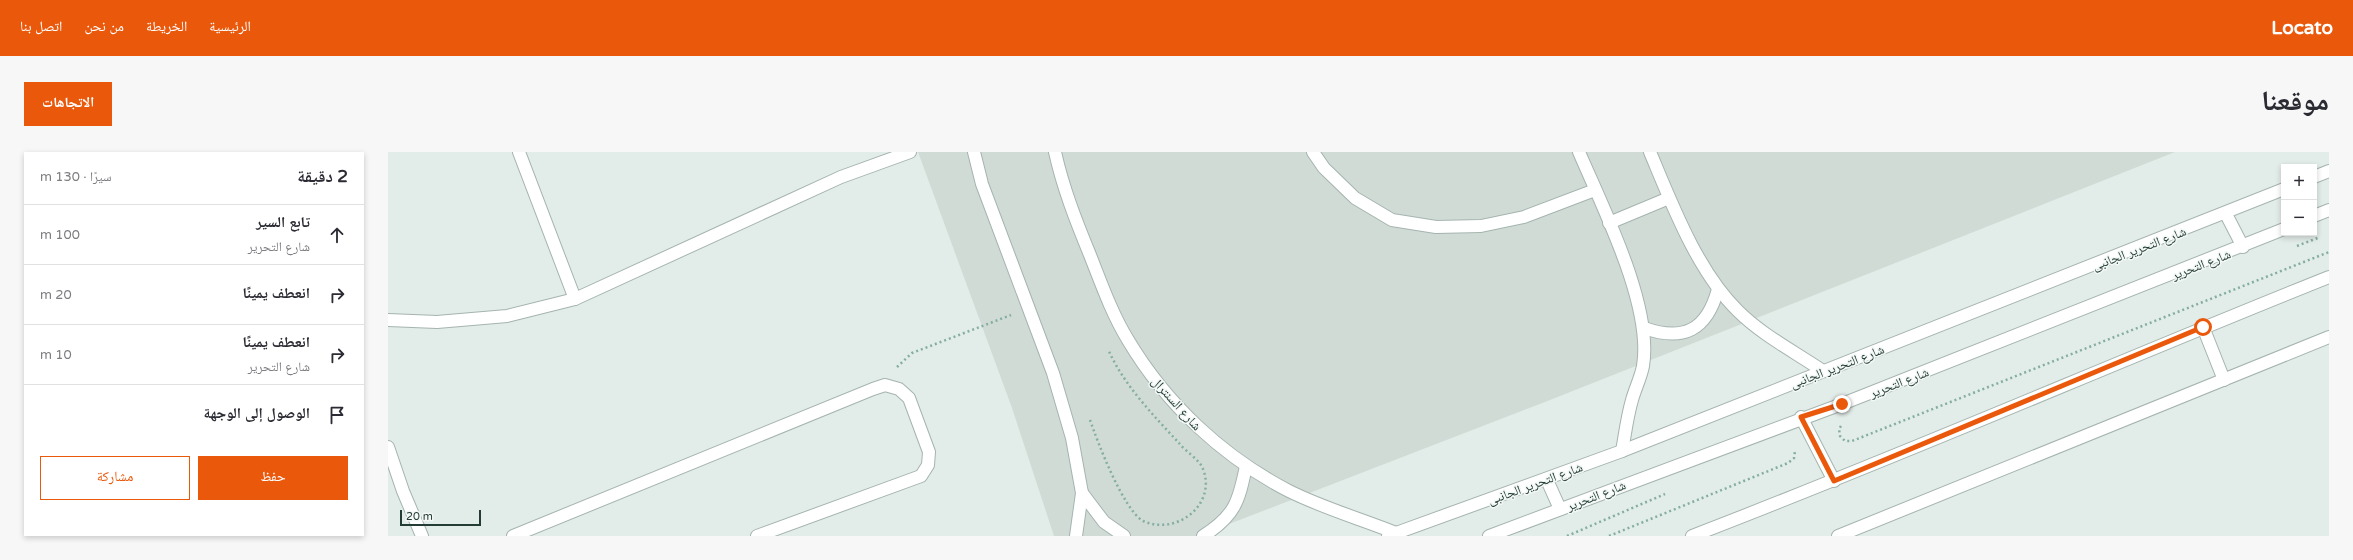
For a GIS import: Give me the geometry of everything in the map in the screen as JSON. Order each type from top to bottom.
[{"type":"street","points":[[519,152],[575,299]]},
{"type":"street","points":[[388,320],[437,322],[507,316],[575,299],[841,177],[910,152]]},
{"type":"street","points":[[974,152],[982,184],[1052,372],[1072,438],[1082,493],[1076,536]]},
{"type":"street","name":"شارع السنترال","points":[[1055,152],[1062,183],[1082,236],[1127,339],[1159,386],[1201,430],[1246,466],[1290,491],[1392,534]]},
{"type":"street","points":[[1313,152],[1324,168],[1355,198],[1392,220],[1436,227],[1481,226],[1524,217],[1595,190]]},
{"type":"street","points":[[1578,152],[1609,223],[1639,304],[1644,328],[1643,366],[1631,402],[1622,451]]},
{"type":"street","points":[[1650,152],[1669,198],[1711,279],[1718,289],[1739,312],[1762,330],[1823,371]]},
{"type":"street","points":[[2317,176],[2329,171]]},
{"type":"street","name":"شارع التحرير الجانبى","points":[[1392,534],[1547,480],[2226,214],[2281,190]]},
{"type":"street","points":[[1609,223],[1669,198]]},
{"type":"street","points":[[2317,215],[2329,210]]},
{"type":"street","points":[[2226,214],[2243,247]]},
{"type":"street","name":"شارع التحرير","points":[[1489,536],[1801,417],[1862,396],[2243,247],[2281,230]]},
{"type":"street","points":[[1692,536],[1834,481],[2203,327],[2329,277]]},
{"type":"street","points":[[1644,328],[1663,334],[1683,333],[1689,330],[1700,324],[1713,308],[1718,289]]},
{"type":"street","points":[[2203,327],[2224,380]]},
{"type":"street","points":[[1838,536],[2329,338]]},
{"type":"street","points":[[513,536],[873,389],[886,386],[899,389],[909,398],[929,452],[928,465],[921,476],[757,536]]},
{"type":"street","points":[[1801,417],[1834,481]]},
{"type":"street","points":[[388,447],[403,491],[422,536]]},
{"type":"street","points":[[1203,536],[1221,524],[1239,497],[1246,466]]},
{"type":"street","points":[[1547,480],[1560,509]]},
{"type":"street","points":[[1082,493],[1104,522],[1124,536]]},
{"type":"path","points":[[1842,424],[1839,429],[1840,436],[1845,440],[1852,440],[2329,252]]},
{"type":"path","points":[[886,386],[896,368],[912,353],[1028,308]]},
{"type":"path","points":[[1087,413],[1098,442],[1129,506],[1143,521],[1163,526],[1183,522],[1199,509],[1206,489],[1203,469],[1117,370],[1105,342]]},
{"type":"path","points":[[1609,536],[1788,463],[1794,458],[1795,452],[1792,446]]},
{"type":"path","points":[[1567,536],[1669,492]]},
{"type":"shaded area","points":[[918,152],[2175,152],[1545,402],[1198,536],[1054,536],[1012,408]]},
{"type":"route","points":[[1842,404],[1801,417],[1834,481],[2203,327]]}]
